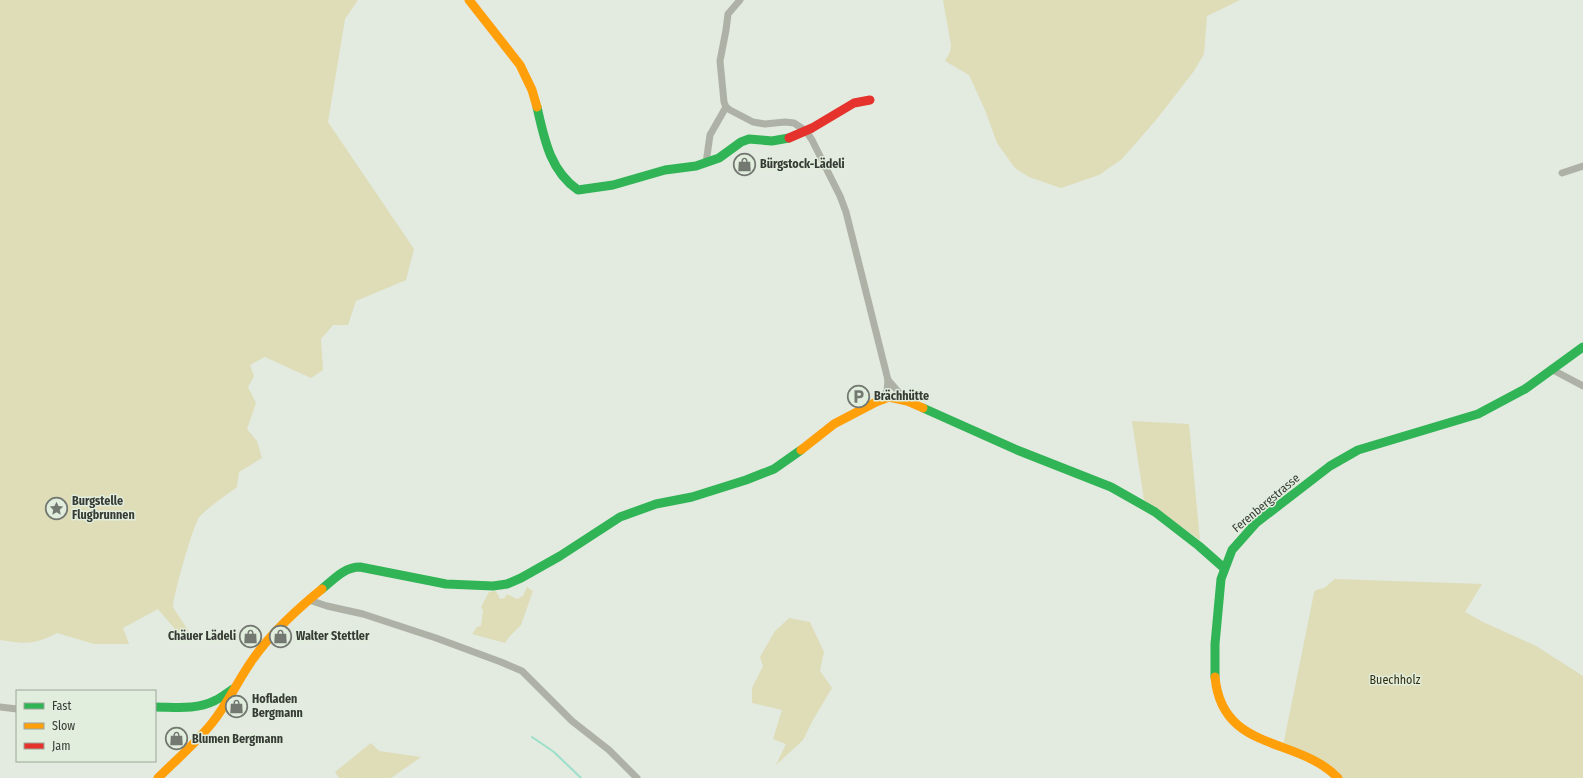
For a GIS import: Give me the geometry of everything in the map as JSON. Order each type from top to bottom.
[{"type":"street","points":[[468,0],[480,17],[511,53],[523,71],[532,88],[544,136],[552,157],[567,183],[578,190],[612,185],[665,170],[688,168],[706,163],[723,155],[745,140],[753,139],[777,141],[806,131],[860,101],[870,100]]},
{"type":"street","points":[[740,0],[728,14],[720,61],[722,95],[726,107],[753,122],[765,124],[790,122],[798,125],[806,131],[812,140],[840,196],[846,212],[888,380],[887,391],[881,399]]},
{"type":"street","points":[[706,163],[710,135],[726,107]]},
{"type":"street","points":[[1562,173],[1583,166]]},
{"type":"street","name":"Ferenbergstrasse","points":[[1338,778],[1331,771],[1316,762],[1246,732],[1230,718],[1221,704],[1215,688],[1213,670],[1224,568],[1232,550],[1249,530],[1330,466],[1340,460],[1358,450],[1478,414],[1519,393],[1583,347]]},
{"type":"street","points":[[1552,369],[1583,386]]},
{"type":"street","points":[[888,380],[905,399]]},
{"type":"street","points":[[158,778],[208,727],[223,707],[253,659],[268,640],[286,620],[342,572],[355,567],[446,584],[493,586],[507,584],[521,578],[560,556],[620,517],[656,504],[700,495],[746,480],[774,468],[794,455],[834,424],[881,399],[893,397],[905,399],[945,419],[1017,450],[1111,487],[1154,512],[1200,546],[1224,568]]},
{"type":"street","points":[[309,600],[327,606],[363,614],[436,638],[522,671],[572,721],[609,750],[637,778]]},
{"type":"street","points":[[156,707],[203,706],[214,702],[235,688]]},
{"type":"street","points":[[0,707],[16,709]]},
{"type":"green space","points":[[0,0],[358,0],[345,19],[328,122],[414,249],[406,280],[356,301],[348,325],[333,325],[321,339],[323,370],[311,378],[265,357],[250,365],[254,376],[248,387],[256,403],[247,429],[257,441],[262,458],[239,472],[237,487],[209,508],[197,521],[184,560],[174,600],[173,607],[189,632],[180,635],[158,609],[123,628],[129,644],[94,644],[57,633],[35,642],[23,643],[0,640]]},
{"type":"green space","points":[[943,0],[1240,0],[1207,16],[1204,54],[1194,71],[1156,120],[1122,159],[1099,175],[1061,188],[1029,177],[1015,168],[997,143],[985,110],[969,75],[945,61],[950,52],[951,45]]},
{"type":"green space","points":[[1132,421],[1189,424],[1200,540],[1144,500]]},
{"type":"green space","name":"Buechholz","points":[[1335,579],[1482,584],[1465,612],[1483,622],[1536,646],[1583,676],[1583,778],[1341,778],[1283,746],[1314,593],[1316,590],[1324,588]]},
{"type":"green space","points":[[527,587],[533,591],[521,625],[505,643],[472,634],[477,627],[481,626],[483,611],[481,607],[489,592],[496,591],[500,599],[505,598],[506,595],[509,595],[517,599],[523,596]]},
{"type":"green space","points":[[789,618],[810,622],[824,652],[820,671],[832,688],[803,740],[776,765],[786,744],[773,739],[782,710],[752,703],[752,688],[763,666],[760,657],[775,631]]},
{"type":"green space","points":[[371,743],[379,751],[421,757],[391,778],[339,778],[335,772]]},
{"type":"waterway","points":[[532,737],[554,752],[581,778]]},
{"type":"traffic: fast","points":[[537,107],[542,130],[555,164],[568,182],[578,190],[613,185],[665,170],[696,166],[719,158],[741,142],[749,139],[772,141],[789,138]]},
{"type":"traffic: fast","points":[[1215,677],[1215,644],[1221,579],[1232,550],[1256,523],[1330,466],[1358,450],[1478,414],[1525,389],[1583,347]]},
{"type":"traffic: fast","points":[[923,408],[1017,450],[1111,487],[1155,512],[1199,546],[1224,568]]},
{"type":"traffic: fast","points":[[322,589],[349,569],[360,567],[446,584],[493,586],[507,584],[521,578],[560,556],[620,517],[656,504],[692,497],[746,480],[774,469],[801,450]]},
{"type":"traffic: fast","points":[[156,707],[200,706],[217,700],[233,689]]},
{"type":"traffic: slow","points":[[469,0],[520,65],[532,90],[537,107]]},
{"type":"traffic: slow","points":[[801,450],[834,424],[876,402],[889,397],[907,401],[923,408]]},
{"type":"traffic: slow","points":[[158,778],[212,723],[260,649],[294,613],[322,589]]},
{"type":"traffic: slow","points":[[1215,677],[1221,701],[1232,719],[1246,731],[1264,740],[1303,755],[1322,765],[1338,778]]},
{"type":"traffic: jam","points":[[789,138],[812,128],[854,103],[870,100]]},
{"type":"place","name":"Bürgstock-Lädeli","points":[[745,164]]},
{"type":"place","name":"Brächhütte","points":[[858,396]]},
{"type":"place","name":"Burgstelle Flugbrunnen","points":[[56,508]]},
{"type":"place","name":"Chäuer Lädeli","points":[[251,636]]},
{"type":"place","name":"Walter Stettler","points":[[281,636]]},
{"type":"place","name":"Hofladen Bergmann","points":[[236,706]]},
{"type":"place","name":"Blumen Bergmann","points":[[176,739]]}]
